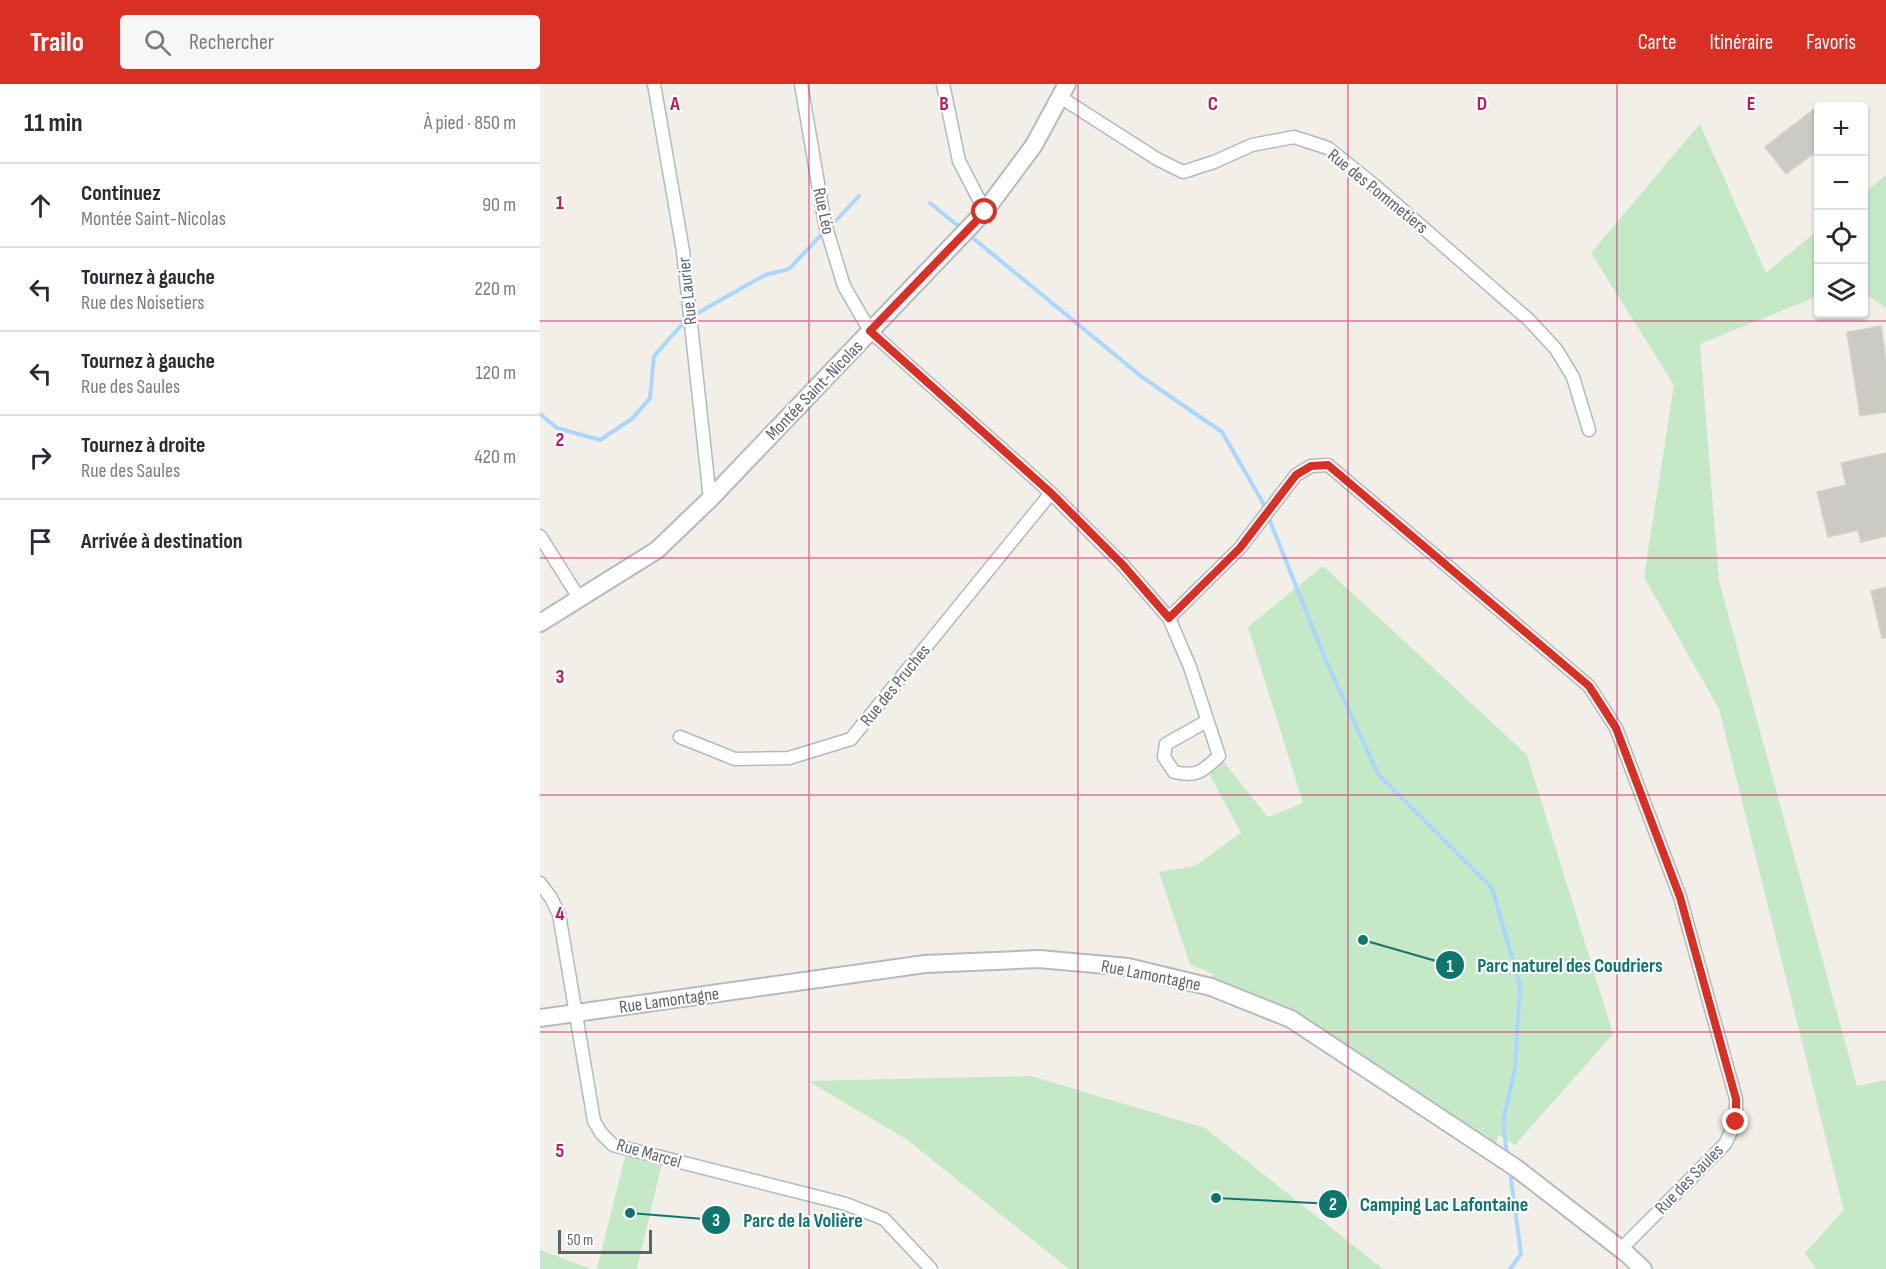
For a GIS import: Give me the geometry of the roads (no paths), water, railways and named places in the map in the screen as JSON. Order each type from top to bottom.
[{"type":"street","name":"Rue Laurier","points":[[654,84],[683,251],[710,499]]},
{"type":"street","name":"Rue Léo","points":[[801,84],[825,224],[844,286],[870,331],[1051,493],[1122,564],[1169,618],[1190,667],[1220,756],[1206,768],[1191,776],[1174,772],[1164,757],[1166,744],[1208,722]]},
{"type":"street","points":[[943,84],[958,161],[985,212]]},
{"type":"street","name":"Montée Saint-Nicolas","points":[[540,622],[657,550],[710,499],[985,212],[1034,145],[1063,91]]},
{"type":"street","name":"Rue des Pommetiers","points":[[1063,91],[1156,159],[1183,172],[1214,162],[1252,145],[1294,137],[1328,148],[1529,320],[1549,342],[1573,377],[1589,429]]},
{"type":"street","name":"Rue des Saules","points":[[1169,618],[1240,548],[1296,475],[1311,466],[1328,465],[1589,686],[1616,728],[1680,897],[1736,1099],[1736,1122],[1725,1144],[1621,1249]]},
{"type":"street","name":"Rue des Pruches","points":[[680,737],[735,759],[789,758],[851,739],[1051,493]]},
{"type":"street","points":[[540,536],[579,598]]},
{"type":"street","name":"Rue Marcel","points":[[540,883],[559,914],[594,1121],[601,1133],[613,1145],[846,1204],[884,1219],[931,1269]]},
{"type":"street","name":"Rue Lamontagne","points":[[540,1018],[925,964],[1039,959],[1128,967],[1211,987],[1291,1019],[1516,1168],[1621,1249],[1643,1269]]},
{"type":"waterway","points":[[830,227],[859,196]]},
{"type":"waterway","points":[[930,203],[962,229]]},
{"type":"waterway","points":[[694,315],[765,275],[789,269],[824,232]]},
{"type":"waterway","points":[[968,234],[1142,377],[1222,432],[1262,501],[1324,656],[1378,774],[1492,888],[1520,985],[1515,1068],[1503,1122],[1507,1155]]},
{"type":"waterway","points":[[540,414],[557,428],[600,440],[633,418],[650,398],[654,356],[687,319]]},
{"type":"waterway","points":[[1510,1171],[1521,1254],[1510,1269]]},
{"type":"place","name":"Parc naturel des Coudriers","points":[[1363,940]]},
{"type":"place","name":"Camping Lac Lafontaine","points":[[1216,1198]]},
{"type":"place","name":"Parc de la Volière","points":[[630,1213]]}]
